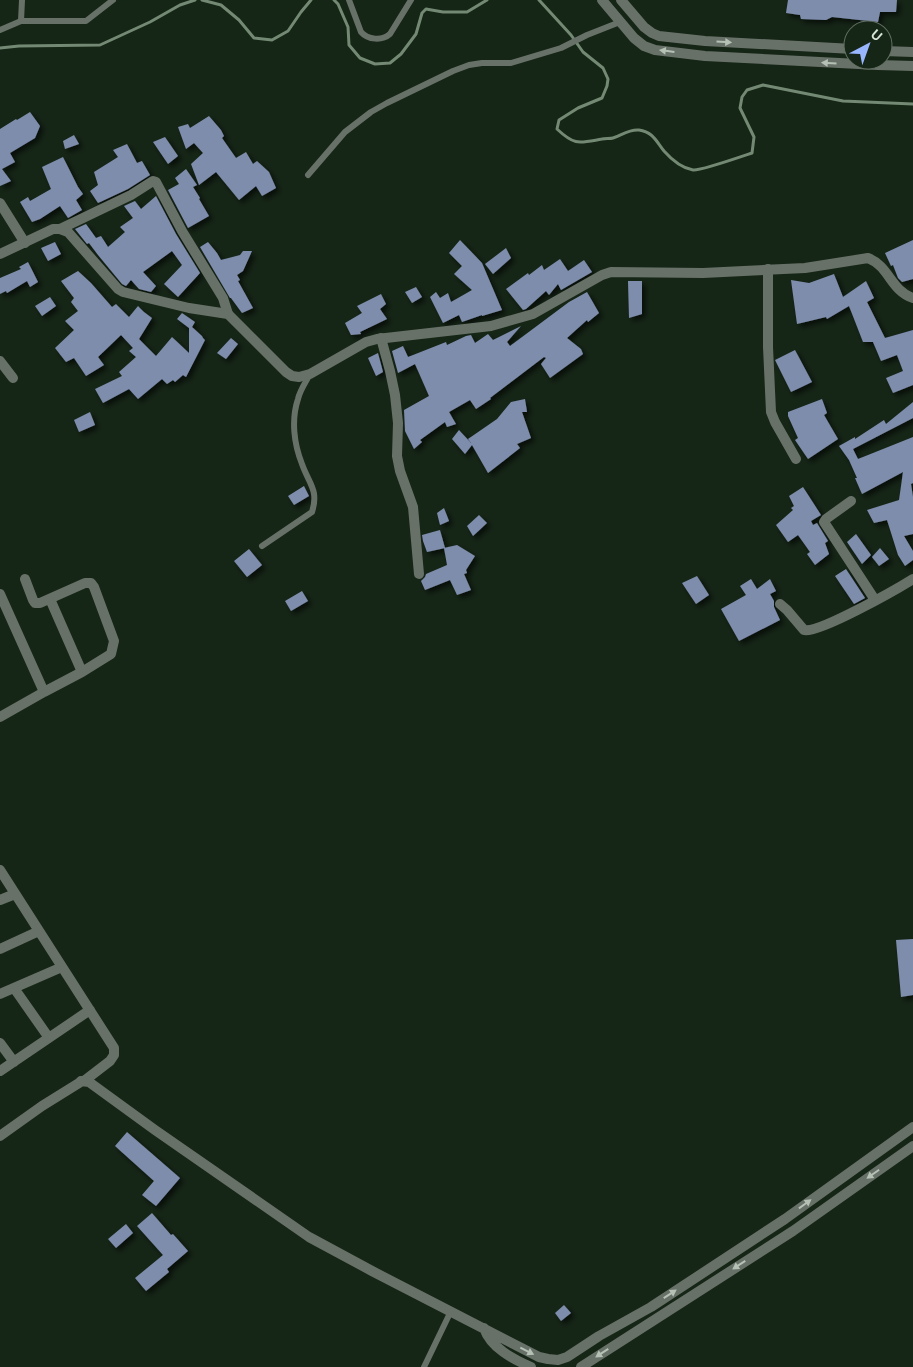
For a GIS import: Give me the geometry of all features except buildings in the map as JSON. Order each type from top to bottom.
[{"type":"street","points":[[602,0],[634,38],[644,46],[655,50],[704,56],[913,66]]},
{"type":"street","points":[[621,0],[652,34],[705,41],[843,48]]},
{"type":"street","points":[[704,56],[705,41]]},
{"type":"street","points":[[893,51],[913,52]]},
{"type":"street","points":[[60,229],[131,195],[153,181],[156,182],[182,232],[223,298],[228,314],[286,372],[292,376],[299,377],[310,374],[366,342],[381,338],[491,326],[534,314],[607,272],[703,273],[806,268],[868,258],[881,265],[900,291],[913,298]]},
{"type":"street","points":[[0,203],[25,243]]},
{"type":"street","points":[[0,254],[53,229],[60,229],[68,232],[118,289],[189,308],[228,314]]},
{"type":"street","points":[[768,269],[768,347],[771,412],[796,459]]},
{"type":"street","points":[[381,338],[395,395],[398,423],[397,456],[400,471],[413,507],[419,574]]},
{"type":"street","points":[[0,361],[13,378]]},
{"type":"street","points":[[851,501],[824,522],[875,600]]},
{"type":"street","points":[[1,713],[82,672],[112,654],[114,646],[114,641],[91,582],[36,603],[25,579]]},
{"type":"street","points":[[780,604],[807,631],[822,627],[913,580]]},
{"type":"street","points":[[0,594],[44,692]]},
{"type":"street","points":[[50,599],[82,672]]},
{"type":"street","points":[[0,870],[114,1048],[114,1055],[110,1061],[86,1082],[79,1083],[42,1106],[0,1136]]},
{"type":"street","points":[[0,900],[15,894]]},
{"type":"street","points":[[0,949],[39,931]]},
{"type":"street","points":[[0,994],[62,967]]},
{"type":"street","points":[[14,988],[49,1038]]},
{"type":"street","points":[[0,1071],[90,1010]]},
{"type":"street","points":[[0,1042],[14,1062]]},
{"type":"street","points":[[86,1082],[309,1237],[548,1360],[558,1360],[567,1357],[599,1336],[652,1307],[773,1227],[913,1127]]},
{"type":"street","points":[[892,1142],[900,1155]]},
{"type":"street","points":[[581,1367],[781,1238],[913,1146]]},
{"type":"street","points":[[773,1227],[781,1238]]},
{"type":"street","points":[[652,1307],[658,1317]]},
{"type":"street","points":[[484,1328],[490,1338],[500,1348],[515,1360],[531,1367]]},
{"type":"lane","points":[[22,0],[22,21]]},
{"type":"lane","points":[[0,30],[22,21],[86,21],[113,0]]},
{"type":"lane","points":[[350,0],[360,32],[365,36],[380,39],[390,34],[411,0]]},
{"type":"lane","points":[[308,175],[345,132],[371,112],[387,103],[469,65],[511,63],[561,48],[620,22]]},
{"type":"lane","points":[[262,546],[312,512],[315,503],[315,493],[298,451],[294,421],[298,398],[310,374]]},
{"type":"lane","points":[[424,1367],[451,1311]]},
{"type":"waterway","points":[[0,48],[100,45],[150,22],[180,5],[195,0]]},
{"type":"waterway","points":[[202,0],[221,5],[239,20],[254,38],[272,40],[288,31],[311,0]]},
{"type":"waterway","points":[[334,0],[338,4],[348,27],[349,45],[360,58],[375,64],[390,63],[401,54],[416,34],[422,13],[426,9],[443,12],[467,12],[487,0]]},
{"type":"waterway","points":[[539,0],[571,35],[583,52],[603,68],[608,79],[602,98],[578,108],[559,120],[557,129],[573,141],[582,142],[612,138],[632,130],[644,131],[654,137],[664,151],[677,163],[689,169],[697,170],[752,153],[754,137],[740,108],[742,97],[747,90],[763,85],[843,101],[913,104]]}]
